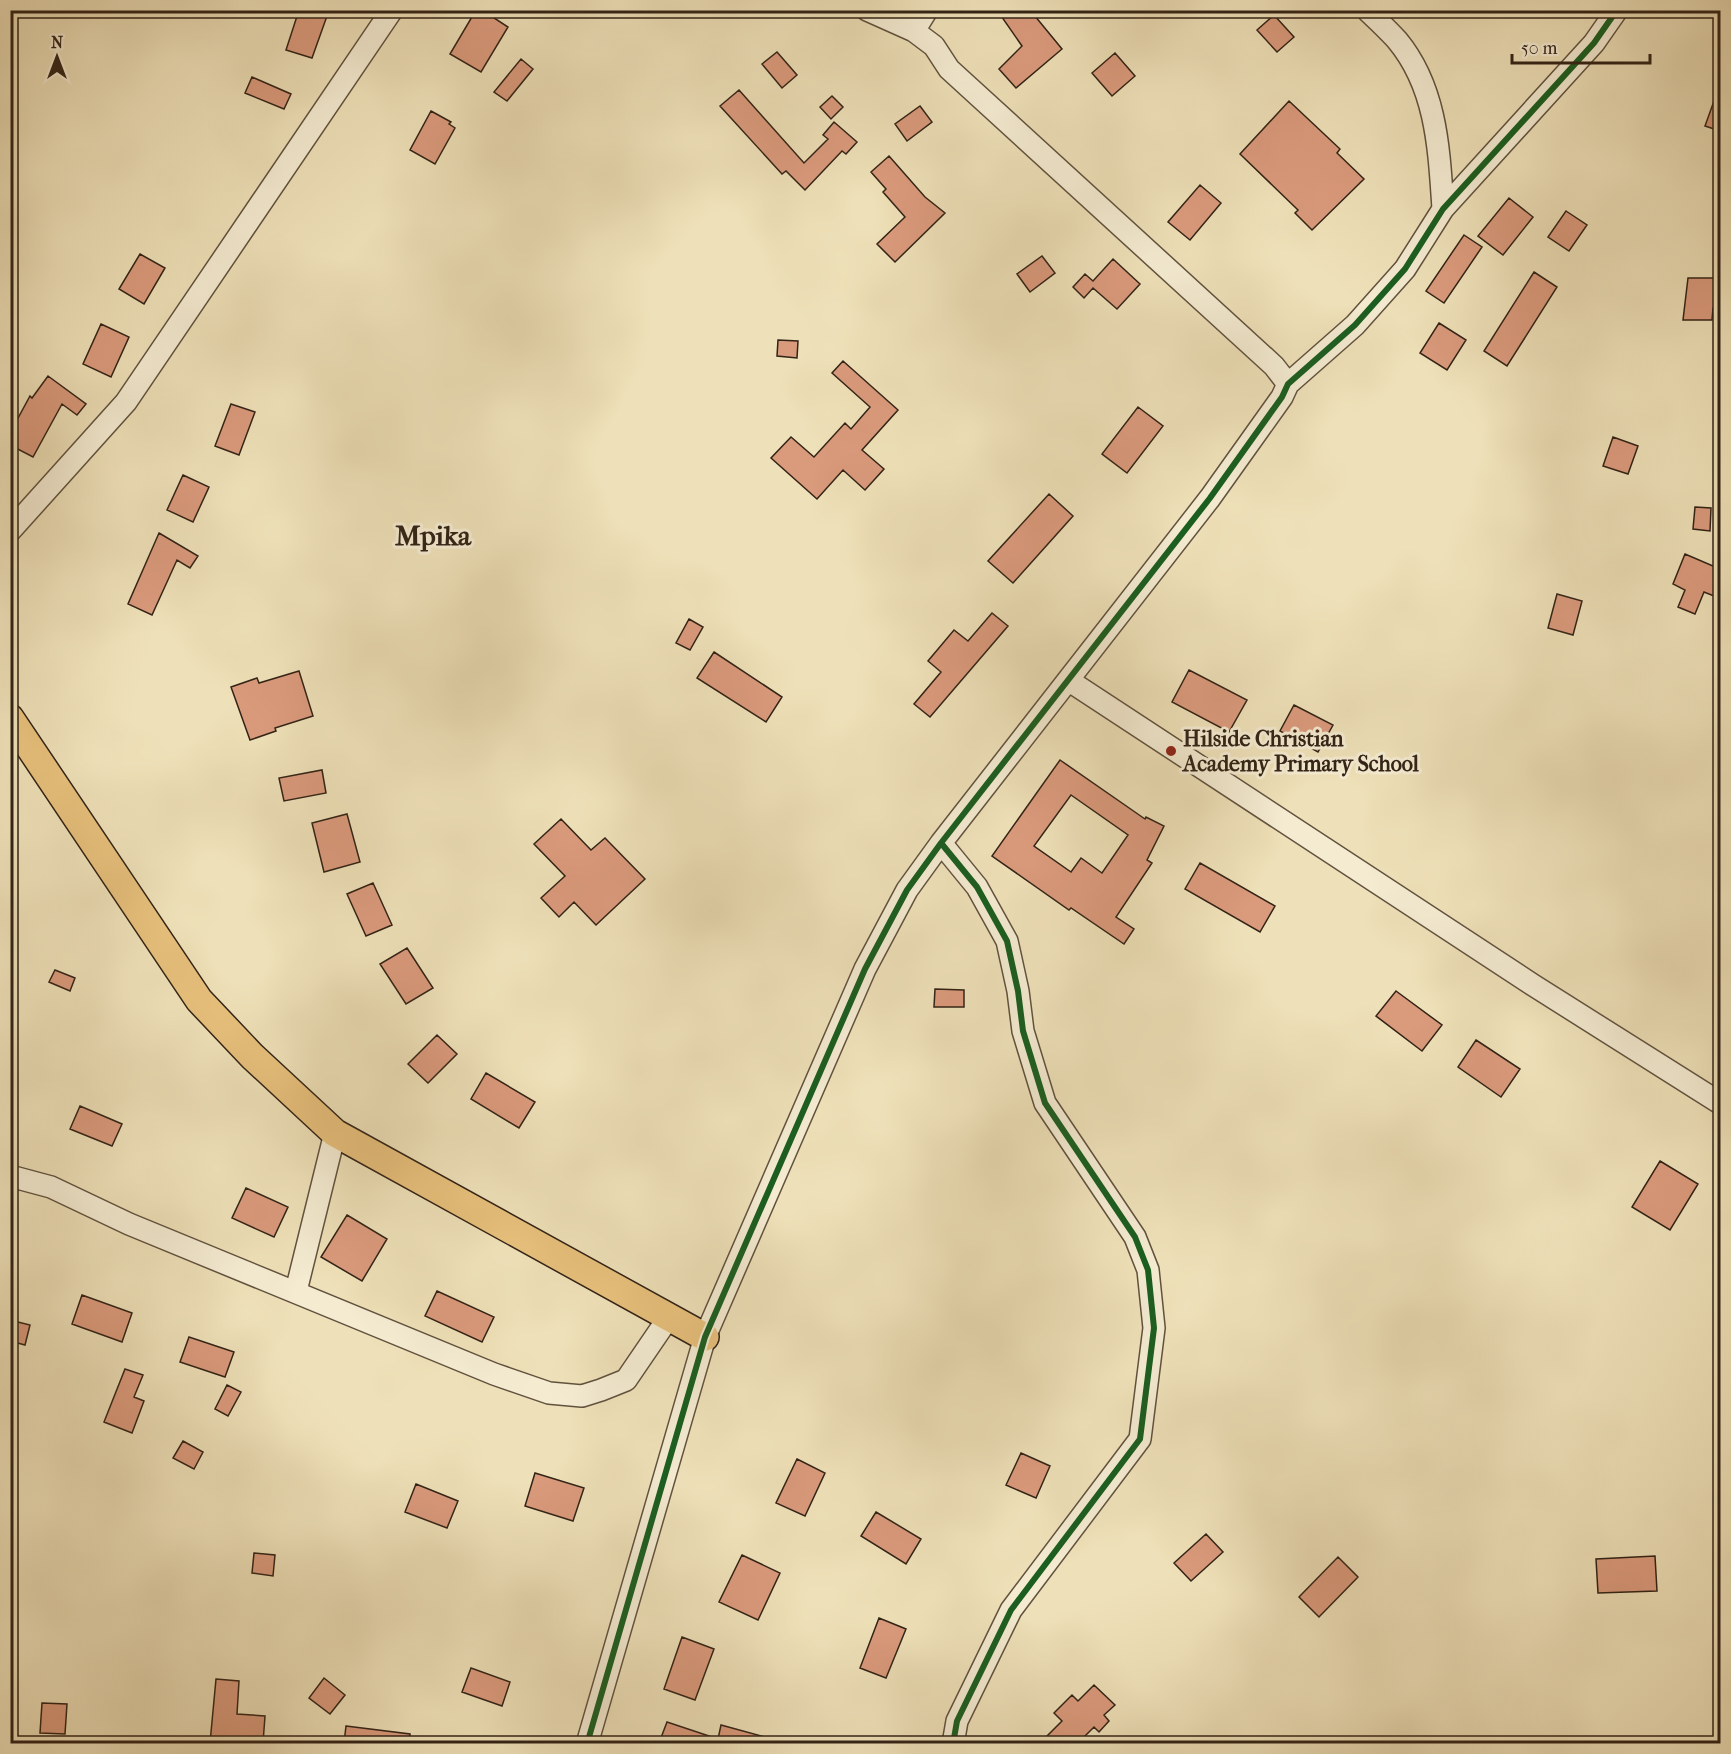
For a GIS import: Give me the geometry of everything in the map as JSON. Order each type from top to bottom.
[{"type":"main road","points":[[10,718],[199,1000],[252,1056],[335,1133],[705,1336]]},
{"type":"street","points":[[10,531],[126,402],[392,10]]},
{"type":"street","points":[[867,10],[914,32],[934,46],[950,69],[1274,366],[1288,384]]},
{"type":"street","points":[[914,32],[927,10]]},
{"type":"street","points":[[1367,10],[1398,41],[1422,81],[1438,135],[1443,209]]},
{"type":"street","points":[[587,1743],[705,1336],[865,969],[907,890],[941,843],[1210,498],[1282,397],[1288,384],[1355,325],[1405,269],[1443,209],[1594,43],[1617,10]]},
{"type":"street","points":[[1068,680],[1533,985],[1720,1103]]},
{"type":"street","points":[[941,843],[977,888],[1007,941],[1023,1031],[1045,1103],[1135,1237],[1148,1270],[1154,1328],[1140,1440],[1011,1610],[957,1722],[953,1743]]},
{"type":"street","points":[[296,1292],[335,1133]]},
{"type":"street","points":[[10,1176],[51,1187],[129,1224],[494,1374],[549,1393],[582,1396],[626,1380],[669,1317]]},
{"type":"building","points":[[299,10],[311,10],[327,16],[312,58],[286,50]]},
{"type":"building","points":[[476,10],[482,10],[508,27],[481,72],[450,54]]},
{"type":"building","points":[[997,10],[1030,10],[1062,49],[1016,88],[999,69],[1022,46]]},
{"type":"building","points":[[1274,15],[1294,37],[1277,52],[1257,30]]},
{"type":"building","points":[[777,52],[797,75],[782,88],[762,64]]},
{"type":"building","points":[[1115,53],[1135,76],[1112,96],[1092,73]]},
{"type":"building","points":[[521,59],[533,69],[507,101],[494,92]]},
{"type":"building","points":[[252,77],[291,94],[284,109],[245,93]]},
{"type":"building","points":[[1720,87],[1720,131],[1705,126]]},
{"type":"building","points":[[739,90],[804,163],[828,139],[823,135],[834,122],[857,142],[846,154],[842,151],[805,190],[786,171],[782,174],[720,106]]},
{"type":"building","points":[[832,96],[843,107],[831,119],[820,107]]},
{"type":"building","points":[[1289,101],[1340,149],[1337,153],[1364,179],[1312,230],[1295,213],[1298,210],[1240,154]]},
{"type":"building","points":[[920,106],[932,122],[907,141],[895,124]]},
{"type":"building","points":[[431,111],[451,122],[449,124],[455,128],[435,164],[410,150]]},
{"type":"building","points":[[889,156],[925,197],[945,213],[895,262],[877,244],[905,217],[883,192],[886,189],[871,172]]},
{"type":"building","points":[[1200,185],[1221,203],[1190,240],[1168,222]]},
{"type":"building","points":[[1509,198],[1533,217],[1503,255],[1478,236]]},
{"type":"building","points":[[1566,211],[1587,225],[1569,251],[1548,237]]},
{"type":"building","points":[[1464,235],[1482,247],[1444,303],[1426,291]]},
{"type":"building","points":[[140,254],[165,268],[144,304],[119,289]]},
{"type":"building","points":[[1042,256],[1055,273],[1030,292],[1017,274]]},
{"type":"building","points":[[1113,259],[1140,284],[1117,309],[1093,288],[1084,298],[1073,287],[1085,274],[1093,281]]},
{"type":"building","points":[[1534,272],[1557,287],[1507,366],[1484,351]]},
{"type":"building","points":[[1688,278],[1718,278],[1718,294],[1716,294],[1712,320],[1683,320]]},
{"type":"building","points":[[1439,323],[1466,340],[1447,370],[1420,353]]},
{"type":"building","points":[[101,324],[129,337],[111,377],[83,364]]},
{"type":"building","points":[[778,340],[798,341],[797,358],[777,356]]},
{"type":"building","points":[[843,361],[898,410],[862,450],[884,469],[865,490],[843,470],[817,499],[771,458],[791,437],[814,457],[845,423],[851,429],[870,407],[832,373]]},
{"type":"building","points":[[48,376],[86,404],[77,415],[62,404],[33,457],[10,445],[10,433],[30,396],[32,398]]},
{"type":"building","points":[[231,404],[255,412],[239,455],[215,446]]},
{"type":"building","points":[[1138,407],[1163,426],[1127,473],[1102,454]]},
{"type":"building","points":[[1613,437],[1638,446],[1628,474],[1603,466]]},
{"type":"building","points":[[183,475],[209,487],[193,522],[167,510]]},
{"type":"building","points":[[1049,494],[1073,516],[1013,583],[988,561]]},
{"type":"building","points":[[1695,507],[1711,508],[1710,531],[1693,529]]},
{"type":"building","points":[[159,533],[198,556],[190,568],[177,560],[152,615],[128,604]]},
{"type":"building","points":[[1685,554],[1720,569],[1720,580],[1714,596],[1704,592],[1695,614],[1678,607],[1685,590],[1673,584]]},
{"type":"building","points":[[1557,594],[1582,601],[1573,635],[1548,628]]},
{"type":"building","points":[[992,613],[1008,626],[930,717],[914,704],[941,672],[928,661],[954,630],[968,641]]},
{"type":"building","points":[[689,619],[703,627],[690,650],[676,643]]},
{"type":"building","points":[[714,652],[782,697],[766,722],[697,678]]},
{"type":"building","points":[[1189,670],[1247,700],[1229,732],[1172,702]]},
{"type":"building","points":[[299,671],[313,716],[275,728],[276,731],[250,740],[231,687],[257,678],[259,683]]},
{"type":"building","points":[[1294,705],[1333,725],[1318,752],[1280,731]]},
{"type":"building","points":[[1060,760],[1145,819],[1146,817],[1164,826],[1147,860],[1152,863],[1116,917],[1134,929],[1124,944],[1071,908],[1069,910],[992,856]],"holes":[[[1071,795],[1128,835],[1102,873],[1081,858],[1071,872],[1034,846]]]},
{"type":"building","points":[[322,770],[326,793],[284,801],[279,778]]},
{"type":"building","points":[[347,814],[360,862],[324,872],[312,823]]},
{"type":"building","points":[[561,819],[591,850],[605,838],[645,879],[596,925],[574,902],[559,917],[541,898],[565,876],[534,844]]},
{"type":"building","points":[[1200,863],[1275,906],[1260,932],[1185,889]]},
{"type":"building","points":[[373,883],[392,925],[366,936],[347,894]]},
{"type":"building","points":[[407,948],[433,988],[406,1004],[380,964]]},
{"type":"building","points":[[55,970],[75,978],[70,991],[49,982]]},
{"type":"building","points":[[935,989],[964,990],[964,1007],[934,1007]]},
{"type":"building","points":[[1396,991],[1442,1025],[1422,1051],[1376,1016]]},
{"type":"building","points":[[437,1035],[457,1054],[428,1083],[408,1064]]},
{"type":"building","points":[[1476,1040],[1520,1069],[1501,1097],[1458,1067]]},
{"type":"building","points":[[486,1073],[535,1102],[519,1128],[471,1099]]},
{"type":"building","points":[[80,1106],[122,1124],[112,1146],[70,1129]]},
{"type":"building","points":[[1660,1161],[1698,1184],[1670,1230],[1632,1207]]},
{"type":"building","points":[[246,1188],[288,1207],[274,1237],[232,1218]]},
{"type":"building","points":[[347,1215],[387,1239],[362,1281],[321,1257]]},
{"type":"building","points":[[437,1291],[494,1317],[482,1342],[425,1316]]},
{"type":"building","points":[[82,1295],[132,1313],[122,1342],[72,1324]]},
{"type":"building","points":[[10,1320],[30,1325],[25,1345],[10,1341]]},
{"type":"building","points":[[189,1337],[234,1352],[225,1377],[180,1362]]},
{"type":"building","points":[[125,1369],[143,1375],[134,1397],[144,1401],[132,1433],[104,1422]]},
{"type":"building","points":[[227,1385],[241,1392],[228,1416],[215,1409]]},
{"type":"building","points":[[183,1441],[203,1452],[194,1469],[173,1458]]},
{"type":"building","points":[[1021,1453],[1050,1466],[1036,1498],[1006,1485]]},
{"type":"building","points":[[797,1459],[825,1473],[805,1516],[776,1503]]},
{"type":"building","points":[[535,1473],[584,1488],[573,1521],[525,1506]]},
{"type":"building","points":[[416,1484],[458,1501],[447,1528],[405,1512]]},
{"type":"building","points":[[876,1512],[921,1539],[906,1564],[861,1536]]},
{"type":"building","points":[[1206,1534],[1223,1552],[1191,1581],[1174,1563]]},
{"type":"building","points":[[254,1553],[275,1555],[273,1576],[252,1573]]},
{"type":"building","points":[[742,1555],[780,1573],[758,1620],[719,1602]]},
{"type":"building","points":[[1655,1556],[1657,1591],[1598,1593],[1596,1559]]},
{"type":"building","points":[[1338,1557],[1358,1577],[1319,1617],[1299,1597]]},
{"type":"building","points":[[879,1618],[906,1629],[886,1678],[860,1668]]},
{"type":"building","points":[[682,1637],[714,1649],[695,1700],[664,1689]]},
{"type":"building","points":[[471,1668],[510,1682],[502,1706],[462,1692]]},
{"type":"building","points":[[324,1678],[345,1695],[330,1714],[309,1698]]},
{"type":"building","points":[[216,1679],[239,1681],[237,1714],[265,1716],[263,1743],[210,1743]]},
{"type":"building","points":[[1094,1685],[1115,1705],[1104,1715],[1109,1721],[1099,1732],[1094,1727],[1078,1743],[1040,1743],[1062,1721],[1054,1713],[1072,1695],[1078,1701]]},
{"type":"building","points":[[42,1703],[67,1704],[65,1734],[40,1733]]},
{"type":"building","points":[[667,1722],[718,1739],[721,1725],[772,1739],[771,1743],[659,1743]]},
{"type":"building","points":[[346,1726],[410,1734],[410,1743],[344,1743]]},
{"type":"cycle path","points":[[587,1744],[705,1337],[865,969],[907,890],[941,843],[1210,498],[1282,397],[1288,384],[1355,325],[1405,269],[1443,209],[1594,43],[1617,10]]},
{"type":"cycle path","points":[[941,843],[977,887],[1007,941],[1018,991],[1023,1031],[1045,1103],[1135,1237],[1148,1270],[1154,1328],[1140,1439],[1011,1610],[957,1721],[953,1744]]},
{"type":"place","name":"Hilside Christian Academy Primary School","points":[[1171,751]]},
{"type":"district","name":"Mpika","points":[[433,535]]}]
